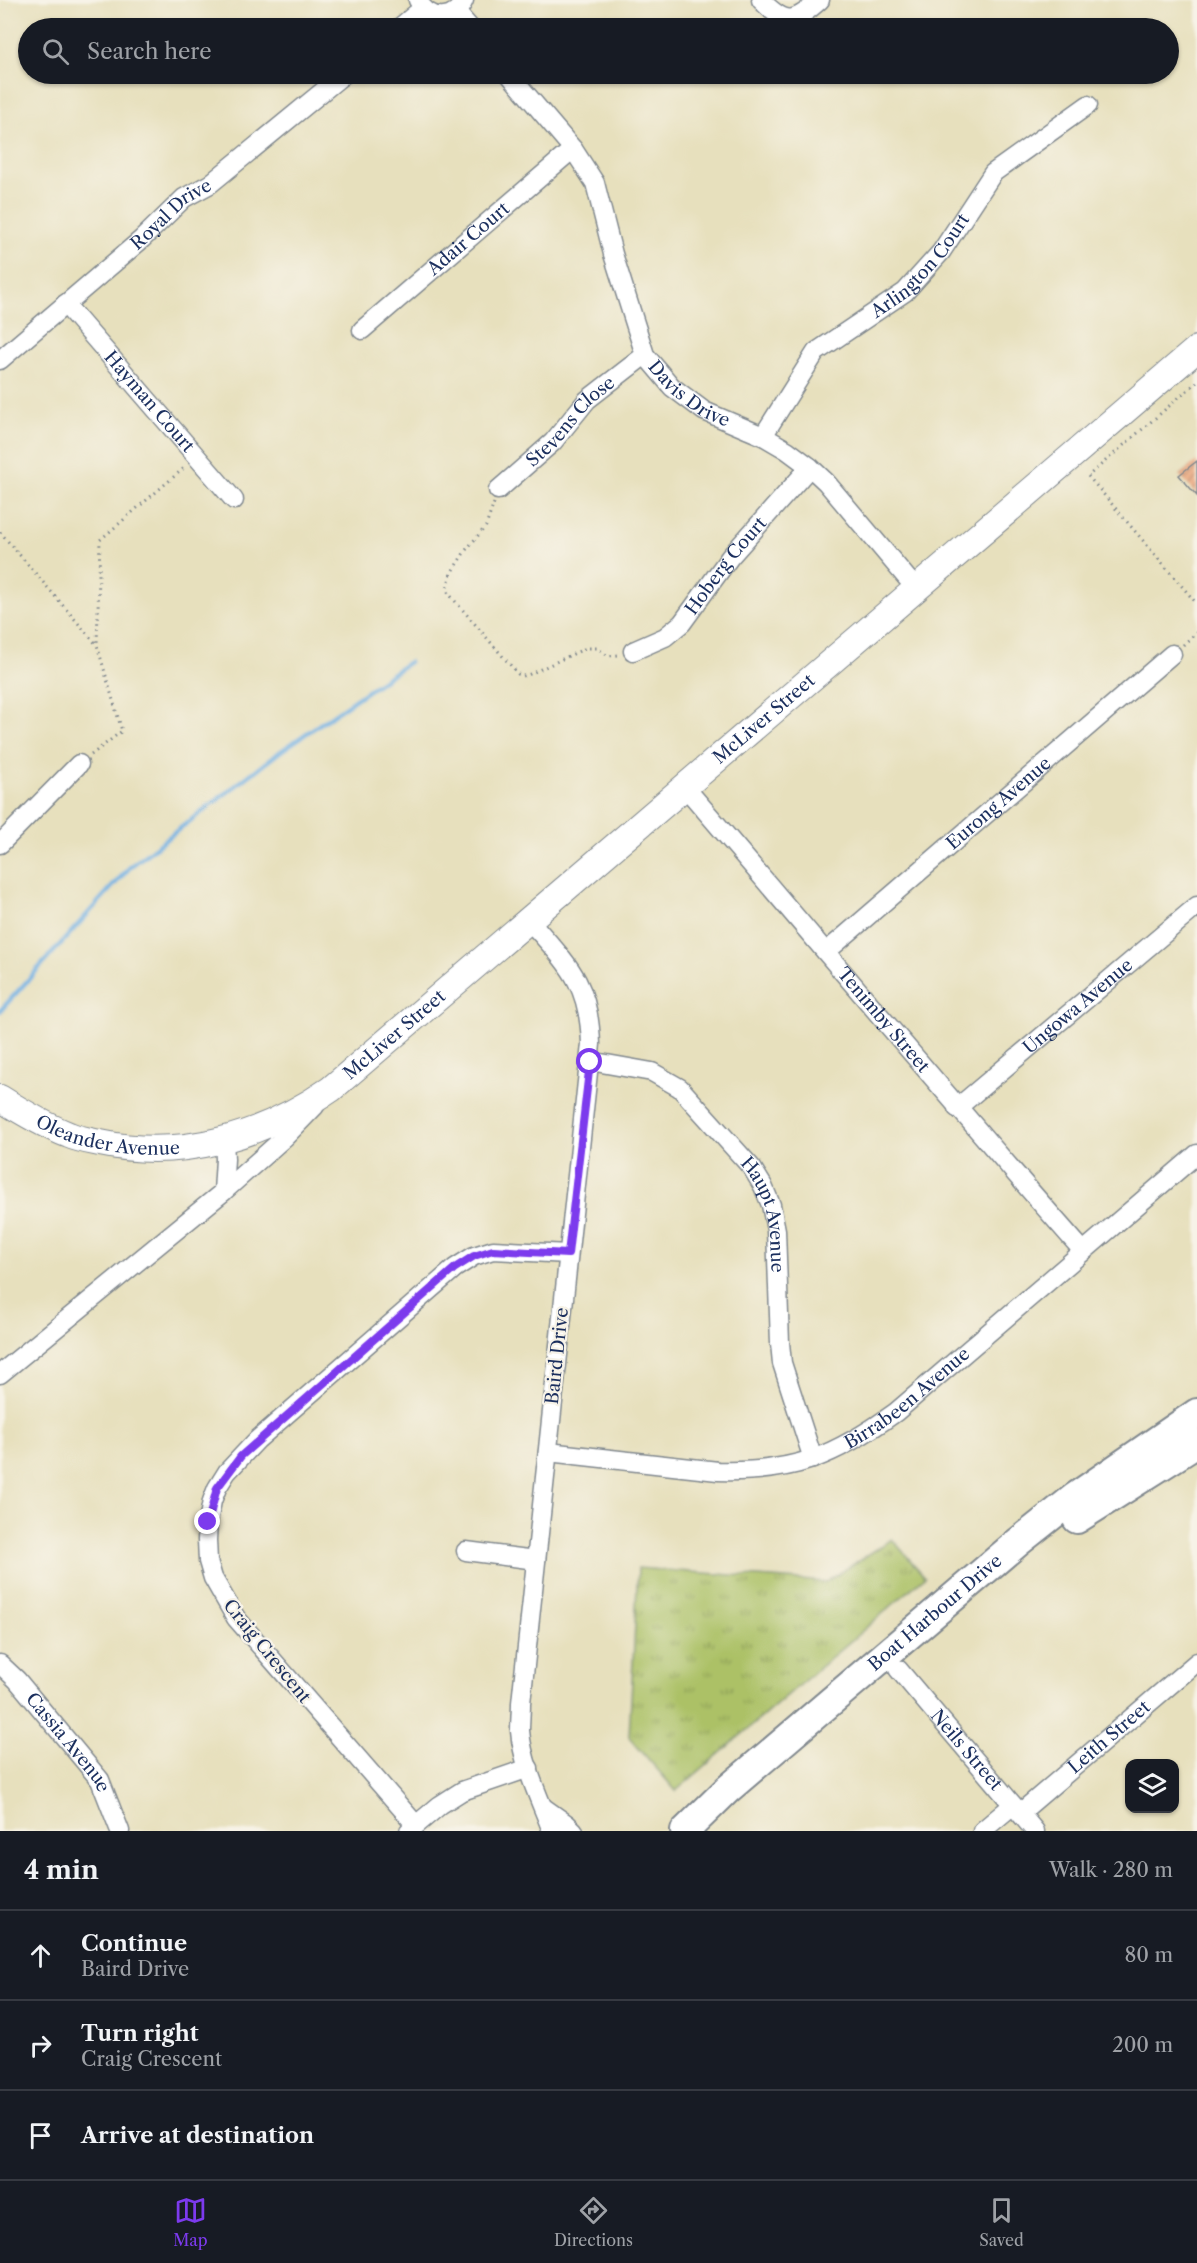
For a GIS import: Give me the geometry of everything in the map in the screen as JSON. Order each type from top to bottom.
[{"type":"main road","name":"Boat Harbour Drive","points":[[685,1831],[728,1789],[1017,1543],[1075,1497],[1197,1413]]},
{"type":"main road","name":"Boat Harbour Drive","points":[[712,1831],[898,1669],[1077,1519],[1197,1443]]},
{"type":"street","points":[[761,0],[771,10],[786,18]]},
{"type":"street","points":[[800,18],[820,0]]},
{"type":"street","points":[[408,18],[421,4],[430,14],[439,16],[448,16],[460,6]]},
{"type":"street","name":"Royal Drive","points":[[0,360],[142,239],[184,198],[210,184],[332,84]]},
{"type":"street","name":"Davis Drive","points":[[518,84],[573,149],[595,183],[613,255],[645,354],[672,387],[704,411],[763,436],[810,466],[916,590]]},
{"type":"street","name":"Arlington Court","points":[[763,436],[816,352],[905,292],[941,252],[993,173],[1088,105]]},
{"type":"street","name":"Adair Court","points":[[362,330],[573,149]]},
{"type":"street","name":"Hayman Court","points":[[65,304],[234,500]]},
{"type":"street","name":"McLiver Street","points":[[0,1374],[223,1192],[285,1137],[331,1089],[1197,349]]},
{"type":"street","name":"Stevens Close","points":[[498,490],[553,442],[586,400],[645,354]]},
{"type":"street","name":"Hoberg Court","points":[[633,651],[665,637],[682,623],[730,557],[810,466]]},
{"type":"street","name":"Eurong Avenue","points":[[826,952],[1173,654]]},
{"type":"street","points":[[0,844],[79,764]]},
{"type":"street","name":"Tenimby Street","points":[[685,788],[957,1108],[1083,1251]]},
{"type":"street","name":"Ungowa Avenue","points":[[957,1108],[1197,906]]},
{"type":"street","name":"Baird Drive","points":[[530,920],[572,970],[588,1005],[591,1025],[590,1062],[521,1702],[520,1732],[537,1797],[552,1831]]},
{"type":"street","name":"Haupt Avenue","points":[[590,1062],[652,1072],[680,1088],[752,1168],[763,1186],[771,1205],[776,1230],[782,1363],[813,1458]]},
{"type":"street","name":"McLiver Street","points":[[224,1140],[283,1119],[331,1089]]},
{"type":"street","name":"Oleander Avenue","points":[[0,1098],[29,1116],[71,1137],[122,1148],[171,1150],[224,1140]]},
{"type":"street","points":[[223,1192],[224,1140]]},
{"type":"street","name":"Birrabeen Avenue","points":[[548,1452],[718,1471],[745,1471],[789,1466],[853,1441],[896,1412],[1197,1154]]},
{"type":"street","name":"Craig Crescent","points":[[413,1828],[236,1618],[213,1578],[208,1561],[208,1522],[212,1502],[227,1472],[257,1440],[455,1268],[474,1256],[493,1250],[568,1254]]},
{"type":"street","points":[[466,1551],[536,1560]]},
{"type":"street","name":"Leith Street","points":[[982,1831],[1016,1809],[1197,1662]]},
{"type":"street","name":"Cassia Avenue","points":[[0,1664],[24,1688],[100,1780],[120,1831]]},
{"type":"street","name":"Neils Street","points":[[898,1669],[1035,1831]]},
{"type":"street","points":[[413,1828],[462,1791],[529,1768]]},
{"type":"street","points":[[543,1807],[574,1831]]},
{"type":"path","points":[[1197,382],[1088,476],[1197,604]]},
{"type":"path","points":[[79,764],[122,731],[98,645],[100,540],[196,457]]},
{"type":"path","points":[[498,490],[482,532],[466,550],[451,573],[447,589],[449,594],[518,674],[523,676],[586,648],[597,648],[608,656],[633,651]]},
{"type":"path","points":[[0,532],[98,645]]},
{"type":"green space","points":[[892,1539],[925,1577],[676,1791],[629,1737],[638,1568],[826,1582]]},
{"type":"building","points":[[1197,461],[1197,496],[1179,475]]},
{"type":"waterway","points":[[0,1011],[131,866],[281,751],[409,662]]},
{"type":"route","points":[[208,1522],[217,1488],[241,1456],[455,1268],[474,1256],[493,1250],[568,1254],[590,1062]]}]
